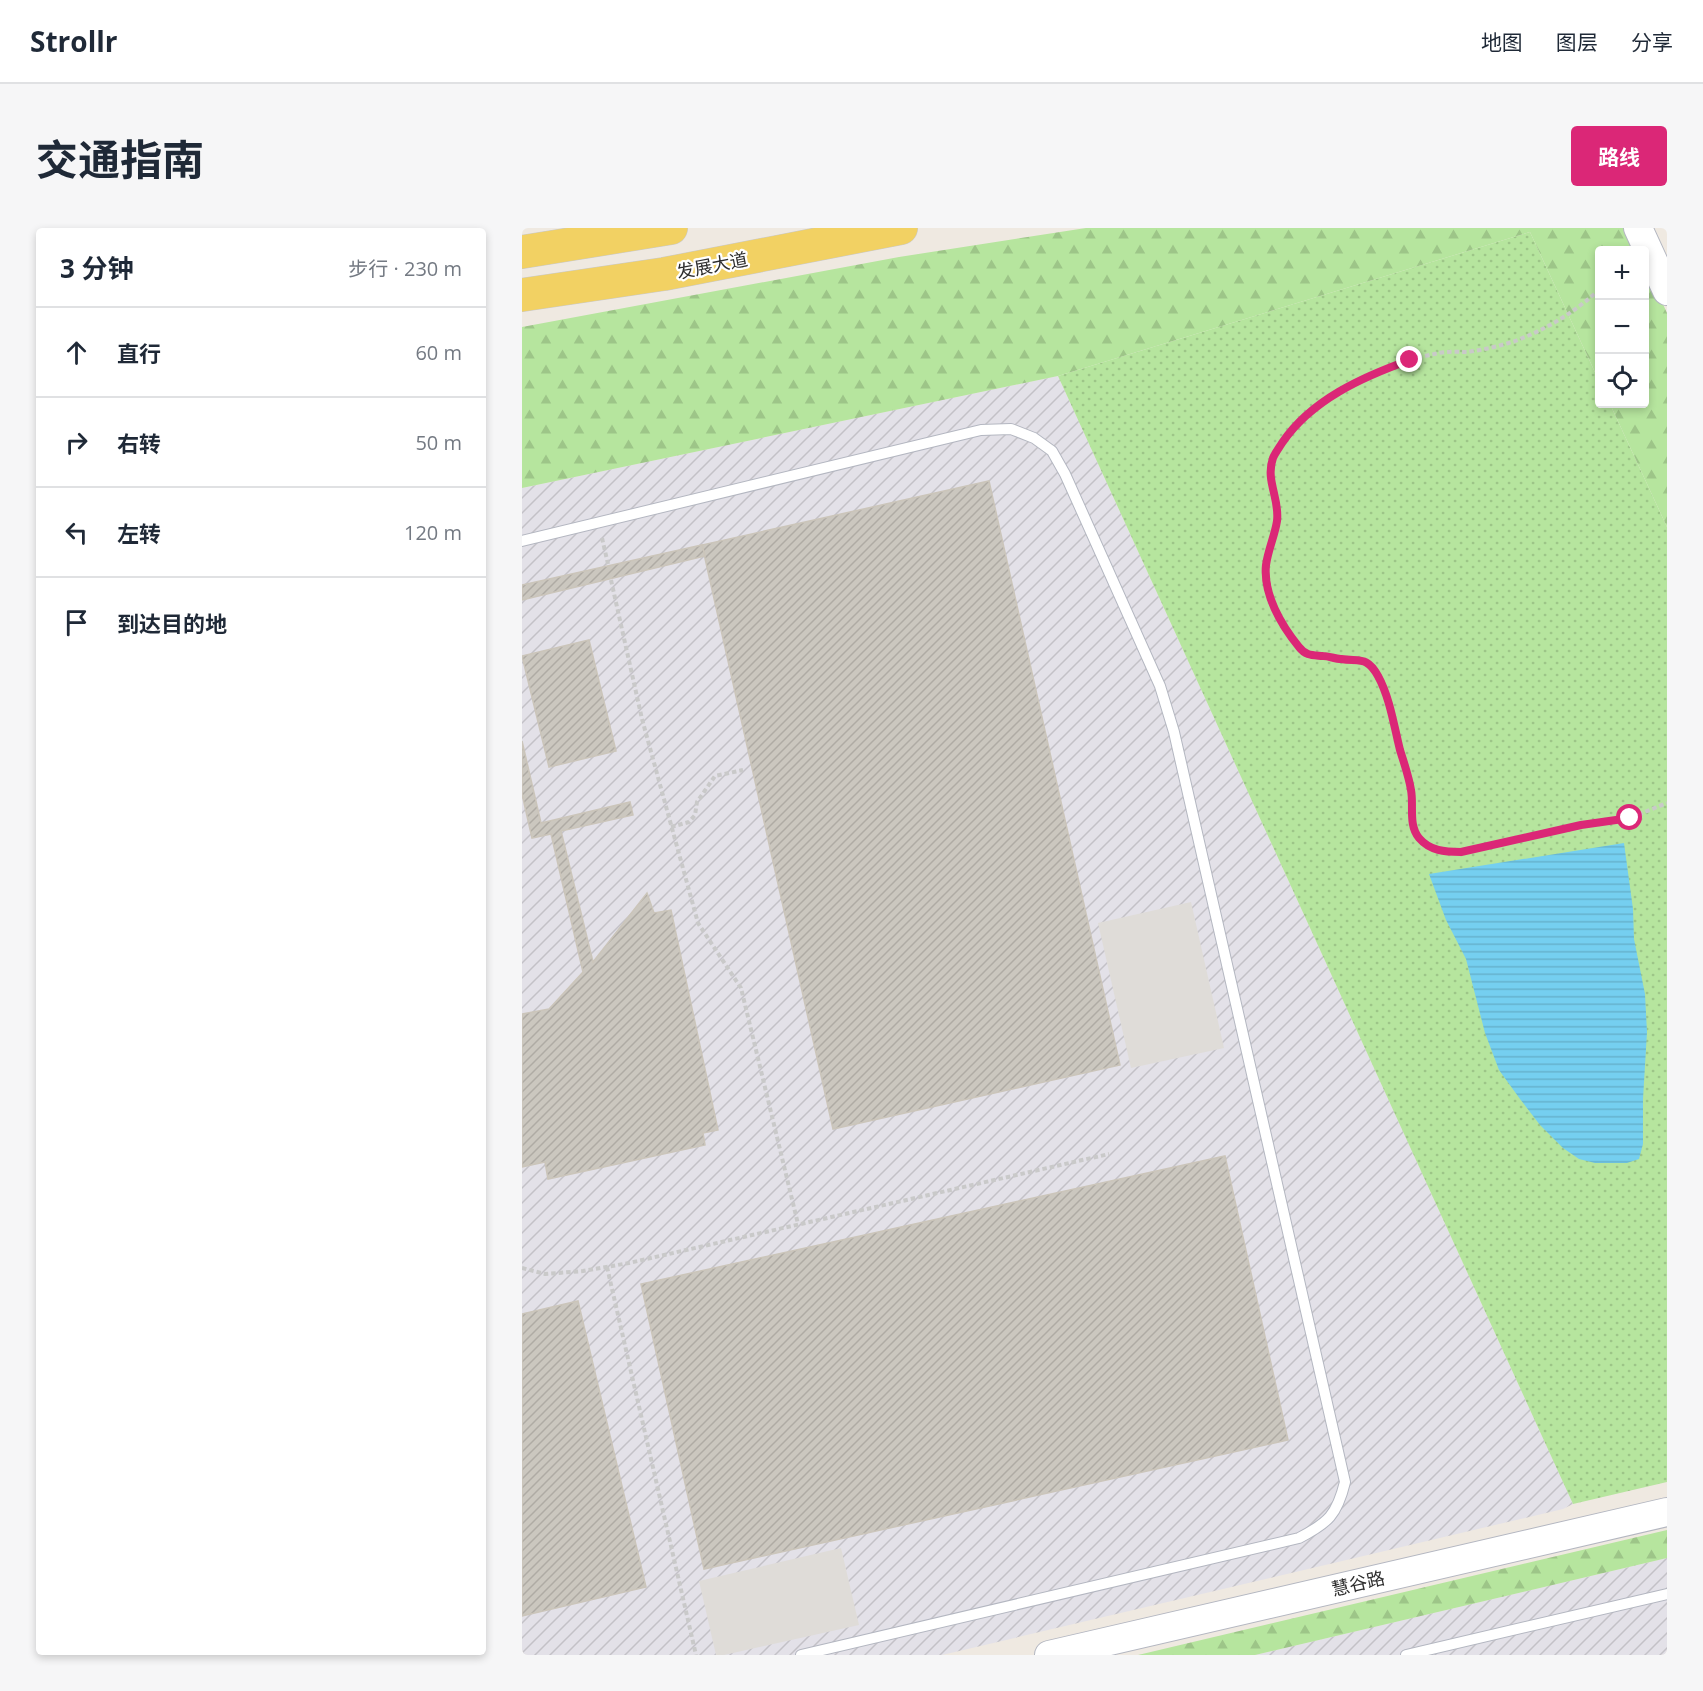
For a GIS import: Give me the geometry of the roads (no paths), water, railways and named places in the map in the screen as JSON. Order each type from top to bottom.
[{"type":"main road","points":[[522,252],[671,228]]},
{"type":"main road","name":"发展大道","points":[[522,295],[664,274],[901,228]]},
{"type":"street","points":[[1638,228],[1667,291]]},
{"type":"street","name":"慧谷路","points":[[1049,1655],[1667,1512]]},
{"type":"lane","points":[[522,541],[981,430],[1011,429],[1034,438],[1052,451],[1065,474],[1160,686],[1174,732],[1345,1482],[1339,1505],[1321,1526],[1299,1538],[801,1655]]},
{"type":"lane","points":[[1406,1655],[1667,1594]]},
{"type":"water","points":[[1624,843],[1633,909],[1634,939],[1645,994],[1647,1032],[1643,1144],[1639,1159],[1627,1163],[1595,1163],[1579,1159],[1563,1148],[1540,1125],[1499,1070],[1485,1033],[1466,959],[1446,920],[1429,874]]}]
